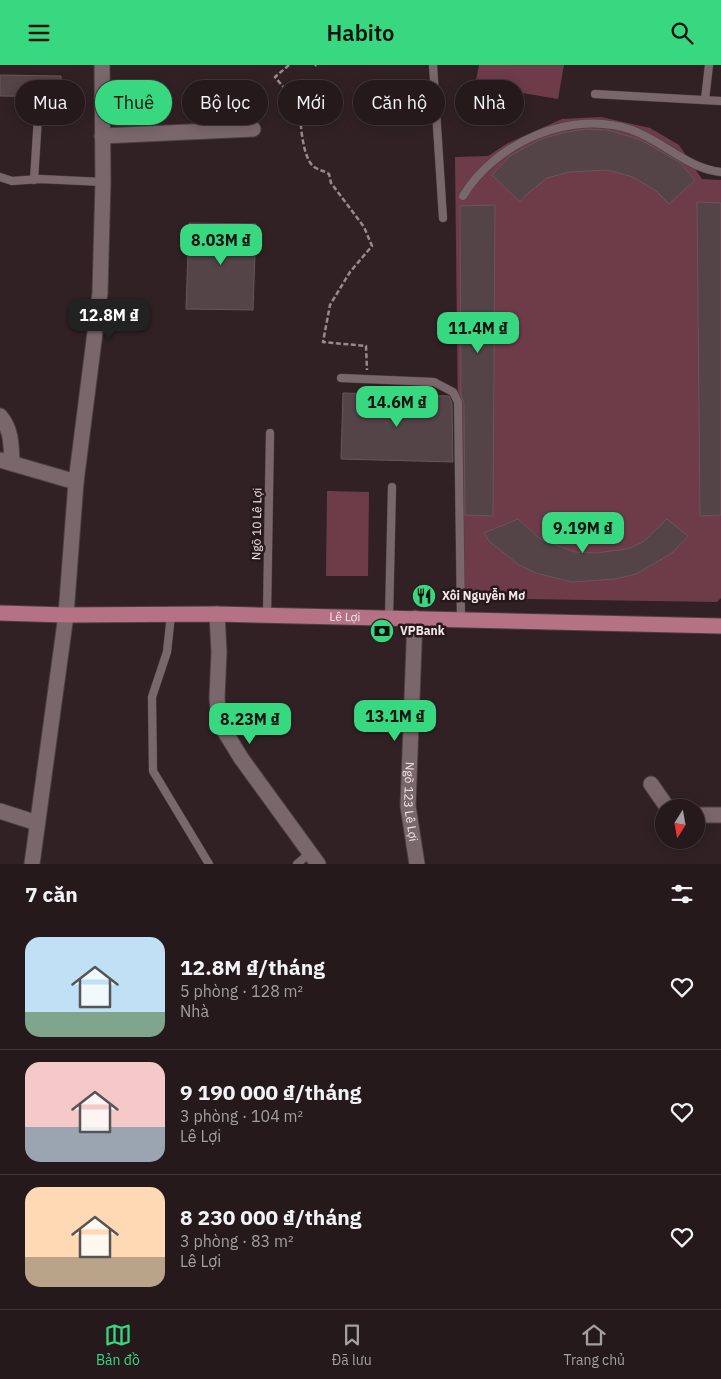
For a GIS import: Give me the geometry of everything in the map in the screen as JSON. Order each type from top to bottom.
[{"type":"main road","name":"Lê Lợi","points":[[0,613],[389,617],[721,626]]},
{"type":"street","points":[[32,864],[66,615],[76,482],[100,293],[103,182],[102,65]]},
{"type":"street","points":[[102,136],[253,129]]},
{"type":"street","points":[[0,416],[6,423],[11,440],[6,461],[76,482]]},
{"type":"street","points":[[217,614],[219,652],[217,698],[219,722],[241,758],[314,859]]},
{"type":"street","name":"Ngõ 123 Lê Lợi","points":[[415,618],[408,806],[417,864]]},
{"type":"street","points":[[651,784],[661,799]]},
{"type":"street","points":[[0,811],[37,823]]},
{"type":"street","points":[[705,815],[721,815]]},
{"type":"lane","points":[[433,65],[443,219]]},
{"type":"lane","points":[[705,99],[709,65]]},
{"type":"lane","points":[[595,94],[721,101]]},
{"type":"lane","points":[[463,196],[471,183],[487,167],[522,143],[548,129],[588,123],[632,130],[663,145],[694,165],[721,172]]},
{"type":"lane","points":[[34,180],[37,125]]},
{"type":"lane","points":[[0,177],[12,181],[103,182]]},
{"type":"lane","points":[[341,378],[434,382],[453,392],[458,402],[462,619]]},
{"type":"lane","name":"Ngõ 10 Lê Lợi","points":[[267,615],[270,433]]},
{"type":"lane","points":[[389,617],[392,487]]},
{"type":"lane","points":[[170,615],[167,651],[152,697],[154,771],[209,864]]},
{"type":"lane","points":[[297,864],[314,859]]},
{"type":"path","points":[[289,65],[275,77],[300,107],[299,116],[309,158],[315,168],[329,174],[331,183],[355,214],[372,246],[350,272],[330,305],[323,342],[366,346],[367,379]]},
{"type":"shaded area","points":[[479,65],[564,65],[558,99],[524,93],[524,80],[476,80]]},
{"type":"shaded area","points":[[601,117],[650,128],[679,145],[702,179],[721,180],[721,598],[717,602],[460,598],[455,157],[488,156],[508,143],[562,119]]},
{"type":"shaded area","points":[[327,491],[369,492],[368,576],[326,576]]},
{"type":"building","points":[[0,75],[61,76],[61,80],[15,80],[15,96],[0,96]]},
{"type":"building","points":[[585,129],[608,130],[641,140],[679,162],[695,180],[669,204],[656,191],[633,177],[608,170],[569,172],[547,178],[520,202],[492,175],[510,156],[539,140]]},
{"type":"building","points":[[697,202],[721,203],[721,515],[700,516]]},
{"type":"building","points":[[495,205],[493,516],[465,515],[464,402],[461,396],[460,206]]},
{"type":"building","points":[[189,223],[256,224],[253,310],[186,309]]},
{"type":"building","points":[[343,393],[449,396],[452,403],[453,462],[341,459]]},
{"type":"building","points":[[518,519],[540,539],[575,552],[596,553],[627,549],[643,542],[667,519],[688,536],[672,553],[636,574],[615,579],[572,582],[536,573],[519,565],[489,541],[484,533]]},
{"type":"place","name":"Xôi Nguyễn Mơ","points":[[424,596]]},
{"type":"place","name":"VPBank","points":[[382,631]]}]
